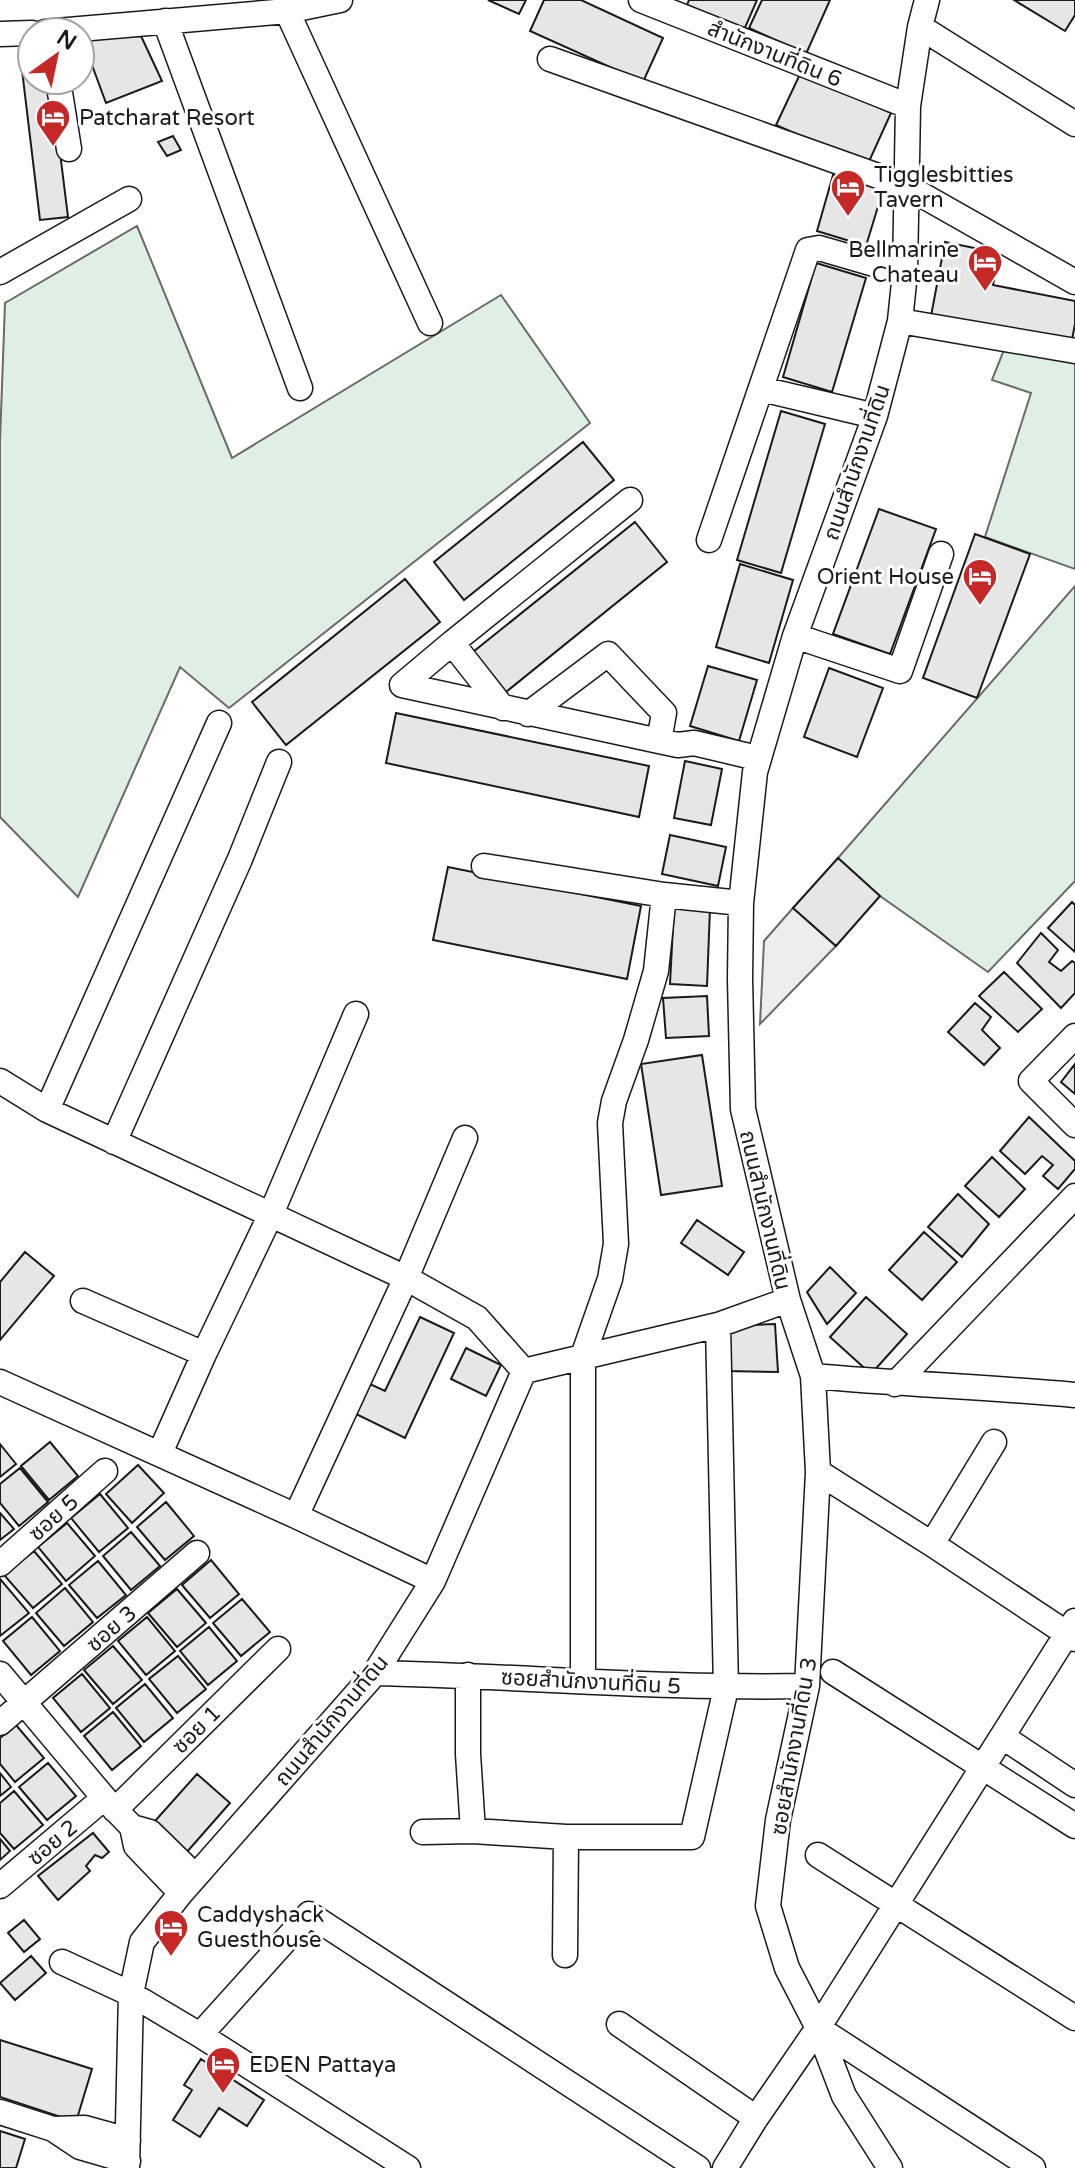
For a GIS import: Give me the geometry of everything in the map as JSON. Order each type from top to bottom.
[{"type":"street","points":[[96,28],[287,11],[340,0]]},
{"type":"street","name":"สำนักงานที่ดิน 6","points":[[641,0],[908,106]]},
{"type":"street","name":"ถนนสำนักงานที่ดิน","points":[[128,2157],[131,1994],[142,1942],[188,1884],[375,1673],[433,1581],[524,1371],[718,1325],[788,1300],[743,1109],[741,903],[756,765],[795,636],[875,416],[900,321],[905,273],[908,106],[927,0]]},
{"type":"street","points":[[287,11],[430,323]]},
{"type":"street","points":[[165,21],[300,388]]},
{"type":"street","points":[[920,27],[1075,124]]},
{"type":"street","points":[[550,59],[906,186],[1075,282]]},
{"type":"street","points":[[61,96],[69,149]]},
{"type":"street","points":[[0,272],[129,199]]},
{"type":"street","points":[[709,540],[808,250],[819,248],[905,273]]},
{"type":"street","points":[[900,321],[1075,351]]},
{"type":"street","points":[[761,389],[875,416]]},
{"type":"street","points":[[630,500],[402,685],[669,743],[694,743],[756,765]]},
{"type":"street","points":[[795,636],[900,671],[941,554]]},
{"type":"street","points":[[452,643],[503,708]]},
{"type":"street","points":[[528,714],[608,654],[664,713],[669,743]]},
{"type":"street","points":[[47,1110],[219,723]]},
{"type":"street","points":[[114,1142],[240,859],[279,762]]},
{"type":"street","points":[[484,866],[664,895],[741,903]]},
{"type":"street","points":[[583,1680],[583,1356],[614,1261],[616,1244],[610,1123],[614,1101],[656,971],[664,895]]},
{"type":"street","points":[[160,1453],[271,1214],[356,1014]]},
{"type":"street","points":[[1075,1036],[1031,1081],[1075,1125]]},
{"type":"street","points":[[0,1081],[47,1110],[406,1278],[477,1318],[524,1371]]},
{"type":"street","points":[[296,1516],[406,1278],[465,1138]]},
{"type":"street","points":[[895,1384],[1075,1196]]},
{"type":"street","name":"ซอยสำนักงานที่ดิน 3","points":[[788,1300],[813,1376],[818,1472],[807,1686],[778,1820],[768,1906],[787,1968],[818,2028],[844,2096],[890,2168]]},
{"type":"street","points":[[83,1301],[204,1354]]},
{"type":"street","points":[[423,1832],[692,1837],[726,1688],[718,1325]]},
{"type":"street","points":[[813,1376],[1075,1395]]},
{"type":"street","points":[[0,1382],[433,1581]]},
{"type":"street","points":[[932,1544],[994,1442]]},
{"type":"street","name":"ซอย 5","points":[[0,1564],[105,1471]]},
{"type":"street","points":[[725,2168],[1072,1631],[818,1472]]},
{"type":"street","name":"ซอย 3","points":[[0,1723],[197,1553]]},
{"type":"street","name":"ซอย 1","points":[[109,1804],[278,1649]]},
{"type":"street","points":[[833,1672],[1075,1826]]},
{"type":"street","name":"ซอยสำนักงานที่ดิน 5","points":[[375,1673],[726,1688],[807,1686]]},
{"type":"street","points":[[0,1674],[109,1804],[132,1827],[150,1832],[188,1884]]},
{"type":"street","points":[[468,1675],[468,1754],[473,1831]]},
{"type":"street","points":[[1003,1737],[1075,1785]]},
{"type":"street","name":"ซอย 2","points":[[0,1886],[109,1804]]},
{"type":"street","points":[[565,1955],[566,1837]]},
{"type":"street","points":[[818,1855],[1075,2018]]},
{"type":"street","points":[[200,2035],[309,1914],[698,2168]]},
{"type":"street","points":[[62,1962],[131,1994],[200,2035],[408,2168]]},
{"type":"street","points":[[619,2024],[756,2118]]},
{"type":"street","points":[[818,2028],[1033,2168]]},
{"type":"street","points":[[0,2112],[53,2129],[85,2128],[128,2157]]},
{"type":"green space","points":[[137,226],[232,458],[501,295],[590,423],[229,708],[180,667],[78,897],[0,817],[0,441],[5,303]]},
{"type":"green space","points":[[1004,350],[1075,363],[1075,569],[985,537],[1031,393],[992,380]]},
{"type":"green space","points":[[1075,586],[1075,881],[988,972],[880,896],[838,858]]},
{"type":"shaded area","points":[[793,908],[836,946],[760,1024],[764,941]]},
{"type":"building","points":[[488,0],[526,0],[519,14]]},
{"type":"building","points":[[544,0],[581,0],[663,38],[643,82],[530,31]]},
{"type":"building","points":[[689,0],[757,0],[744,30],[687,5]]},
{"type":"building","points":[[762,0],[830,0],[806,54],[749,28]]},
{"type":"building","points":[[1014,0],[1075,0],[1075,15],[1065,31]]},
{"type":"building","points":[[141,36],[162,81],[106,103],[96,76],[96,38]]},
{"type":"building","points":[[801,72],[891,113],[867,166],[776,125]]},
{"type":"building","points":[[25,96],[53,96],[68,217],[40,220]]},
{"type":"building","points":[[173,136],[181,150],[167,156],[158,142]]},
{"type":"building","name":"Tigglesbitties Tavern","points":[[833,175],[883,190],[866,246],[817,231]]},
{"type":"building","name":"Bellmarine Chateau","points":[[945,242],[999,253],[993,285],[1075,301],[1071,345],[931,316]]},
{"type":"building","points":[[816,263],[866,278],[832,392],[783,377]]},
{"type":"building","points":[[781,411],[825,424],[781,573],[737,560]]},
{"type":"building","points":[[583,442],[614,480],[464,600],[434,562]]},
{"type":"building","points":[[879,509],[936,529],[890,654],[833,634]]},
{"type":"building","points":[[635,522],[667,562],[501,696],[468,656]]},
{"type":"building","name":"Orient House","points":[[975,534],[1030,554],[977,698],[923,678]]},
{"type":"building","points":[[740,564],[793,580],[769,663],[716,647]]},
{"type":"building","points":[[405,579],[440,622],[286,745],[252,702]]},
{"type":"building","points":[[708,666],[757,680],[739,741],[690,726]]},
{"type":"building","points":[[829,668],[883,688],[857,757],[804,737]]},
{"type":"building","points":[[396,713],[649,766],[639,817],[386,763]]},
{"type":"building","points":[[685,761],[722,769],[711,825],[674,818]]},
{"type":"building","points":[[670,835],[726,847],[718,886],[662,874]]},
{"type":"building","points":[[838,858],[880,896],[836,946],[793,908]]},
{"type":"building","points":[[448,867],[641,906],[627,979],[433,940]]},
{"type":"building","points":[[1072,902],[1075,905],[1075,952],[1048,928]]},
{"type":"building","points":[[674,906],[710,908],[707,986],[670,984]]},
{"type":"building","points":[[1041,933],[1058,950],[1049,962],[1061,971],[1072,961],[1075,963],[1075,993],[1061,1008],[1017,963]]},
{"type":"building","points":[[1004,972],[1042,1009],[1018,1032],[979,996]]},
{"type":"building","points":[[707,996],[709,1036],[666,1038],[663,998]]},
{"type":"building","points":[[975,1003],[991,1017],[982,1030],[1000,1048],[984,1065],[948,1032]]},
{"type":"building","points":[[702,1055],[722,1186],[661,1195],[641,1064]]},
{"type":"building","points":[[1075,1064],[1075,1094],[1061,1082]]},
{"type":"building","points":[[1029,1117],[1075,1161],[1075,1169],[1058,1189],[1043,1176],[1053,1165],[1042,1156],[1025,1174],[1000,1151]]},
{"type":"building","points":[[992,1157],[1025,1189],[999,1217],[965,1186]]},
{"type":"building","points":[[958,1194],[989,1224],[962,1257],[928,1227]]},
{"type":"building","points":[[697,1220],[744,1252],[728,1275],[681,1243]]},
{"type":"building","points":[[924,1232],[957,1262],[922,1300],[889,1270]]},
{"type":"building","points":[[25,1252],[54,1276],[0,1340],[0,1282]]},
{"type":"building","points":[[830,1267],[856,1293],[827,1324],[807,1292]]},
{"type":"building","points":[[866,1297],[907,1334],[871,1374],[830,1337]]},
{"type":"building","points":[[420,1317],[454,1333],[405,1438],[356,1414],[370,1384],[385,1391]]},
{"type":"building","points":[[775,1324],[778,1372],[725,1371],[723,1326]]},
{"type":"building","points":[[466,1348],[501,1365],[486,1396],[451,1379]]},
{"type":"building","points":[[50,1442],[78,1476],[49,1500],[21,1466]]},
{"type":"building","points":[[0,1444],[16,1464],[0,1477]]},
{"type":"building","points":[[138,1465],[164,1493],[132,1523],[106,1494]]},
{"type":"building","points":[[20,1468],[48,1502],[19,1526],[0,1503],[0,1484]]},
{"type":"building","points":[[100,1494],[128,1528],[99,1552],[71,1518]]},
{"type":"building","points":[[166,1502],[194,1536],[165,1560],[137,1527]]},
{"type":"building","points":[[0,1513],[14,1529],[0,1540]]},
{"type":"building","points":[[67,1523],[95,1556],[66,1581],[38,1547]]},
{"type":"building","points":[[131,1532],[160,1566],[131,1590],[103,1556]]},
{"type":"building","points":[[34,1551],[62,1584],[33,1608],[4,1575]]},
{"type":"building","points":[[211,1560],[239,1594],[210,1618],[182,1585]]},
{"type":"building","points":[[98,1561],[126,1595],[97,1618],[69,1585]]},
{"type":"building","points":[[0,1579],[29,1613],[0,1636]]},
{"type":"building","points":[[65,1588],[93,1622],[64,1646],[36,1613]]},
{"type":"building","points":[[177,1589],[206,1623],[177,1647],[148,1613]]},
{"type":"building","points":[[242,1599],[270,1632],[241,1656],[213,1623]]},
{"type":"building","points":[[32,1617],[60,1651],[31,1675],[3,1641]]},
{"type":"building","points":[[147,1617],[175,1651],[146,1675],[118,1641]]},
{"type":"building","points":[[209,1627],[237,1661],[208,1685],[180,1651]]},
{"type":"building","points":[[113,1646],[142,1680],[113,1704],[84,1670]]},
{"type":"building","points":[[178,1656],[206,1689],[177,1713],[149,1679]]},
{"type":"building","points":[[82,1674],[110,1708],[81,1732],[53,1698]]},
{"type":"building","points":[[145,1684],[173,1718],[144,1742],[116,1708]]},
{"type":"building","points":[[113,1712],[141,1746],[112,1770],[84,1736]]},
{"type":"building","points":[[16,1725],[44,1758],[15,1782],[0,1764],[0,1738]]},
{"type":"building","points":[[48,1763],[76,1796],[47,1820],[19,1787]]},
{"type":"building","points":[[0,1773],[11,1787],[0,1796]]},
{"type":"building","points":[[197,1774],[230,1803],[186,1853],[155,1821]]},
{"type":"building","points":[[14,1791],[43,1825],[14,1849],[0,1833],[0,1803]]},
{"type":"building","points":[[93,1833],[109,1852],[102,1858],[95,1855],[86,1866],[90,1871],[58,1900],[38,1876]]},
{"type":"building","points":[[0,1839],[10,1851],[0,1860]]},
{"type":"building","points":[[24,1920],[40,1939],[24,1952],[8,1933]]},
{"type":"building","points":[[31,1956],[46,1973],[15,2000],[0,1983]]},
{"type":"building","points":[[0,2040],[92,2069],[76,2122],[0,2097]]},
{"type":"building","name":"EDEN Pattaya","points":[[201,2059],[264,2100],[247,2126],[219,2108],[200,2137],[173,2120],[192,2090],[184,2085]]},
{"type":"building","points":[[0,2131],[25,2139],[16,2168],[0,2168]]},
{"type":"place","name":"Patcharat Resort","points":[[53,148]]},
{"type":"place","name":"Tigglesbitties Tavern","points":[[848,218]]},
{"type":"place","name":"Bellmarine Chateau","points":[[985,293]]},
{"type":"place","name":"Orient House","points":[[980,607]]},
{"type":"place","name":"Caddyshack Guesthouse","points":[[171,1958]]},
{"type":"place","name":"EDEN Pattaya","points":[[223,2095]]}]
